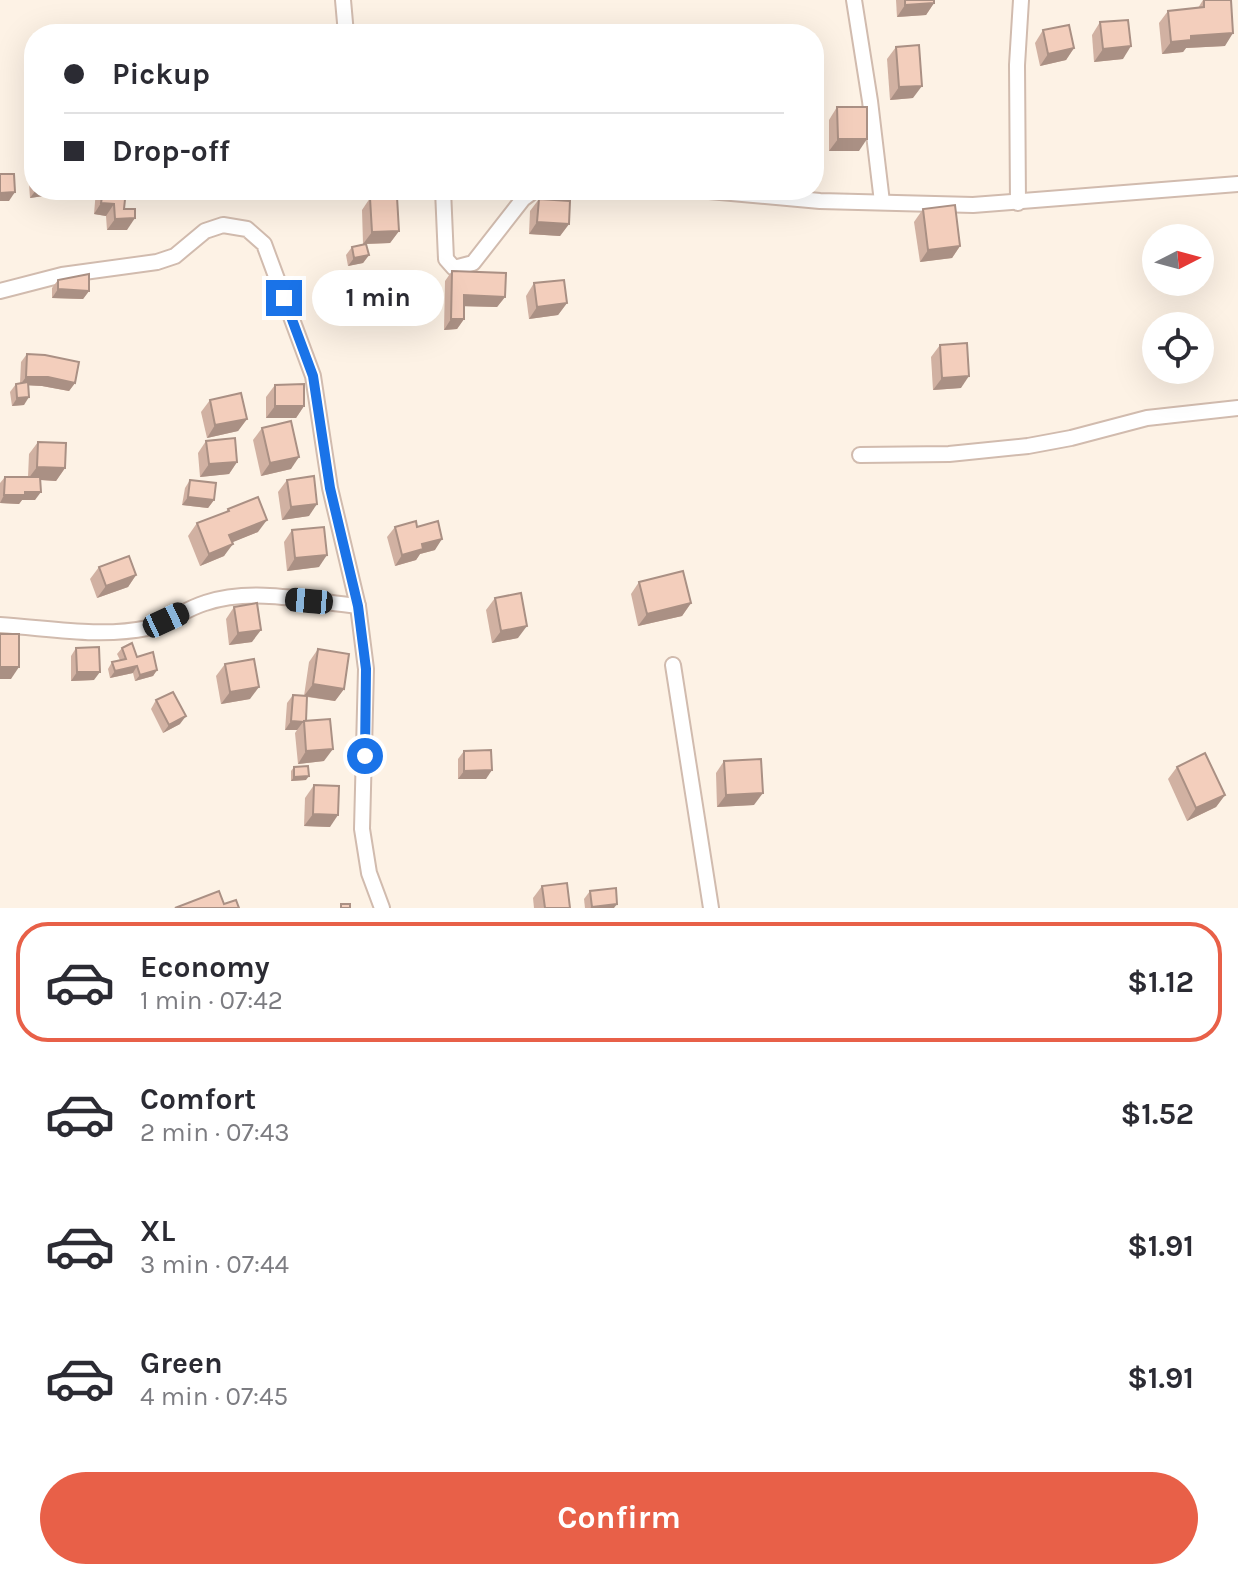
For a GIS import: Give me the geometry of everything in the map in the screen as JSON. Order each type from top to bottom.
[{"type":"street","points":[[343,0],[345,24]]},
{"type":"street","points":[[854,0],[882,202]]},
{"type":"street","points":[[1018,203],[1017,65],[1021,0]]},
{"type":"street","points":[[809,200],[973,205],[1238,184]]},
{"type":"street","points":[[443,200],[446,259],[454,268],[473,263],[522,200]]},
{"type":"street","points":[[0,291],[62,275],[157,262],[175,256],[205,231],[223,225],[247,229],[264,244],[313,376],[330,488],[358,606],[366,669],[362,829],[369,873],[382,908]]},
{"type":"street","points":[[860,455],[949,454],[1028,446],[1147,418],[1238,408]]},
{"type":"street","points":[[0,625],[110,632],[150,627],[204,603],[249,596],[358,606]]},
{"type":"street","points":[[673,665],[711,908]]},
{"type":"building","points":[[905,0],[934,0],[934,3],[905,5]]},
{"type":"building","points":[[1204,0],[1231,0],[1233,33],[1191,36],[1191,40],[1171,42],[1168,11],[1204,7]]},
{"type":"building","points":[[1128,20],[1131,46],[1103,49],[1100,22]]},
{"type":"building","points":[[1069,25],[1074,48],[1048,54],[1043,30]]},
{"type":"building","points":[[919,45],[922,86],[899,87],[896,47]]},
{"type":"building","points":[[837,107],[867,107],[867,139],[838,139]]},
{"type":"building","points":[[0,174],[14,174],[15,192],[0,193]]},
{"type":"building","points":[[101,200],[125,200],[124,209],[135,209],[135,218],[115,219],[114,204],[101,203]]},
{"type":"building","points":[[370,200],[397,200],[399,231],[372,232]]},
{"type":"building","points":[[539,200],[570,201],[569,224],[537,222]]},
{"type":"building","points":[[955,205],[960,246],[928,250],[923,209]]},
{"type":"building","points":[[366,244],[369,255],[354,258],[352,247]]},
{"type":"building","points":[[452,271],[506,273],[505,297],[464,295],[464,319],[451,319]]},
{"type":"building","points":[[89,274],[89,291],[58,289],[58,280]]},
{"type":"building","points":[[564,280],[567,303],[537,307],[534,283]]},
{"type":"building","points":[[967,343],[969,376],[942,378],[940,345]]},
{"type":"building","points":[[27,354],[79,362],[75,383],[48,377],[26,377]]},
{"type":"building","points":[[28,382],[29,397],[17,398],[16,384]]},
{"type":"building","points":[[304,384],[304,406],[275,406],[275,385]]},
{"type":"building","points":[[241,393],[247,419],[215,425],[210,400]]},
{"type":"building","points":[[291,421],[299,457],[270,463],[262,428]]},
{"type":"building","points":[[235,438],[237,462],[209,464],[206,441]]},
{"type":"building","points":[[38,442],[66,443],[65,468],[37,467]]},
{"type":"building","points":[[314,476],[317,504],[291,507],[287,480]]},
{"type":"building","points":[[5,477],[40,477],[41,492],[4,495]]},
{"type":"building","points":[[190,480],[216,483],[214,500],[188,497]]},
{"type":"building","points":[[258,497],[267,520],[229,535],[233,544],[209,554],[197,523]]},
{"type":"building","points":[[416,521],[417,527],[438,521],[442,539],[422,544],[423,549],[402,555],[395,527]]},
{"type":"building","points":[[324,527],[327,555],[295,558],[292,530]]},
{"type":"building","points":[[129,556],[136,575],[106,586],[99,567]]},
{"type":"building","points":[[683,571],[691,603],[647,614],[639,582]]},
{"type":"building","points":[[521,593],[527,626],[501,631],[495,598]]},
{"type":"building","points":[[257,603],[261,630],[238,633],[234,607]]},
{"type":"building","points":[[0,634],[19,634],[19,667],[0,667]]},
{"type":"building","points":[[132,643],[137,657],[153,652],[157,670],[140,675],[137,666],[115,671],[112,662],[126,659],[122,648]]},
{"type":"building","points":[[99,647],[100,672],[77,672],[76,648]]},
{"type":"building","points":[[318,649],[349,654],[344,689],[313,684]]},
{"type":"building","points":[[254,659],[259,687],[230,692],[225,664]]},
{"type":"building","points":[[173,692],[186,716],[169,725],[156,700]]},
{"type":"building","points":[[293,695],[307,696],[304,722],[291,721]]},
{"type":"building","points":[[330,719],[333,749],[306,751],[304,721]]},
{"type":"building","points":[[491,750],[492,770],[464,771],[464,751]]},
{"type":"building","points":[[1205,753],[1225,795],[1196,808],[1177,767]]},
{"type":"building","points":[[761,759],[763,793],[726,795],[724,761]]},
{"type":"building","points":[[308,766],[309,776],[294,777],[294,767]]},
{"type":"building","points":[[314,785],[339,786],[338,815],[313,814]]},
{"type":"building","points":[[567,883],[570,908],[545,908],[542,886]]},
{"type":"building","points":[[616,888],[617,904],[592,907],[590,891]]},
{"type":"building","points":[[219,891],[224,904],[236,900],[239,908],[175,908]]},
{"type":"route","points":[[284,298],[313,376],[320,437],[358,606],[366,669],[365,756]]}]
